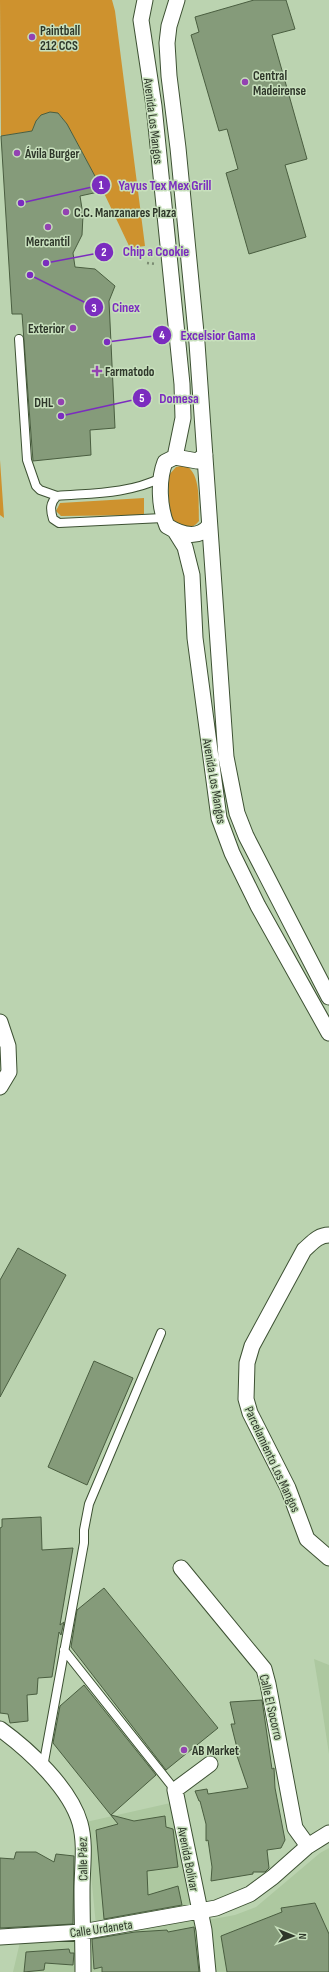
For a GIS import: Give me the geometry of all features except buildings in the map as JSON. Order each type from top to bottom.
[{"type":"street","name":"Avenida Los Mangos","points":[[144,0],[141,20],[154,113],[182,384],[183,418],[175,457]]},
{"type":"street","name":"Avenida Los Mangos","points":[[177,0],[169,26],[167,43],[169,76],[178,148],[197,343],[226,757],[237,813],[258,859],[329,997]]},
{"type":"street","points":[[163,518],[161,478],[165,462],[175,457],[197,461],[205,455]]},
{"type":"street","name":"Avenida Los Mangos","points":[[163,518],[167,526],[175,531],[185,547],[192,575],[195,638],[219,818],[232,853],[258,906],[329,1033]]},
{"type":"street","points":[[175,531],[198,535],[204,533],[209,526]]},
{"type":"street","points":[[0,1022],[8,1046],[9,1072],[0,1087]]},
{"type":"street","name":"Parcelamiento Los Mangos","points":[[329,1235],[323,1235],[315,1239],[304,1250],[252,1346],[247,1362],[246,1399],[250,1413],[259,1427],[288,1488],[307,1539],[329,1558]]},
{"type":"street","name":"Calle El Socorro","points":[[181,1568],[264,1669],[270,1692],[295,1828],[308,1846]]},
{"type":"street","name":"Calle Páez","points":[[0,1730],[34,1758],[42,1767],[69,1801],[80,1822],[84,1857],[82,1932],[83,1972]]},
{"type":"street","points":[[175,1790],[210,1764]]},
{"type":"street","name":"Avenida Bolívar","points":[[175,1790],[200,1912],[208,1972]]},
{"type":"street","name":"Calle Urdaneta","points":[[0,1937],[82,1932],[200,1912],[229,1904],[250,1894],[273,1877],[308,1846],[329,1833]]},
{"type":"lane","points":[[19,339],[27,460],[36,486],[40,490],[56,496],[117,492],[134,489],[161,478]]},
{"type":"lane","points":[[56,496],[51,502],[51,511],[53,519],[59,523],[163,518]]},
{"type":"lane","points":[[42,1767],[84,1543],[84,1530],[89,1504],[161,1333]]},
{"type":"lane","points":[[64,1650],[175,1790]]},
{"type":"shaded area","points":[[0,0],[112,0],[115,11],[145,246],[130,248],[103,191],[67,124],[58,113],[41,115],[36,121],[32,131],[1,136]]},
{"type":"shaded area","points":[[0,460],[4,518],[0,515]]},
{"type":"shaded area","points":[[185,465],[190,469],[197,482],[199,498],[199,521],[189,528],[170,523],[168,476],[176,467]]},
{"type":"shaded area","points":[[144,498],[144,515],[61,516],[56,511],[60,503]]},
{"type":"shaded area","points":[[314,1659],[329,1665],[329,1754],[323,1715]]},
{"type":"shaded area","points":[[175,1802],[196,1922],[235,1915],[256,1907],[320,1853],[329,1848],[329,1972],[13,1972],[20,1942],[97,1936],[86,1822]]},
{"type":"place","name":"Paintball 212 CCS","points":[[32,37]]},
{"type":"place","name":"Central Madeirense","points":[[245,82]]},
{"type":"place","name":"Ávila Burger","points":[[17,153]]},
{"type":"place","name":"Yayus Tex Mex Grill","points":[[21,203]]},
{"type":"place","name":"C.C. Manzanares Plaza","points":[[66,212]]},
{"type":"place","name":"Mercantil","points":[[48,227]]},
{"type":"place","name":"Chip a Cookie","points":[[46,263]]},
{"type":"place","name":"Cinex","points":[[30,275]]},
{"type":"place","name":"Exterior","points":[[73,328]]},
{"type":"place","name":"Excelsior Gama","points":[[107,342]]},
{"type":"place","name":"Farmatodo","points":[[97,371]]},
{"type":"place","name":"DHL","points":[[61,402]]},
{"type":"place","name":"Domesa","points":[[61,416]]},
{"type":"place","name":"AB Market","points":[[184,1750]]}]
